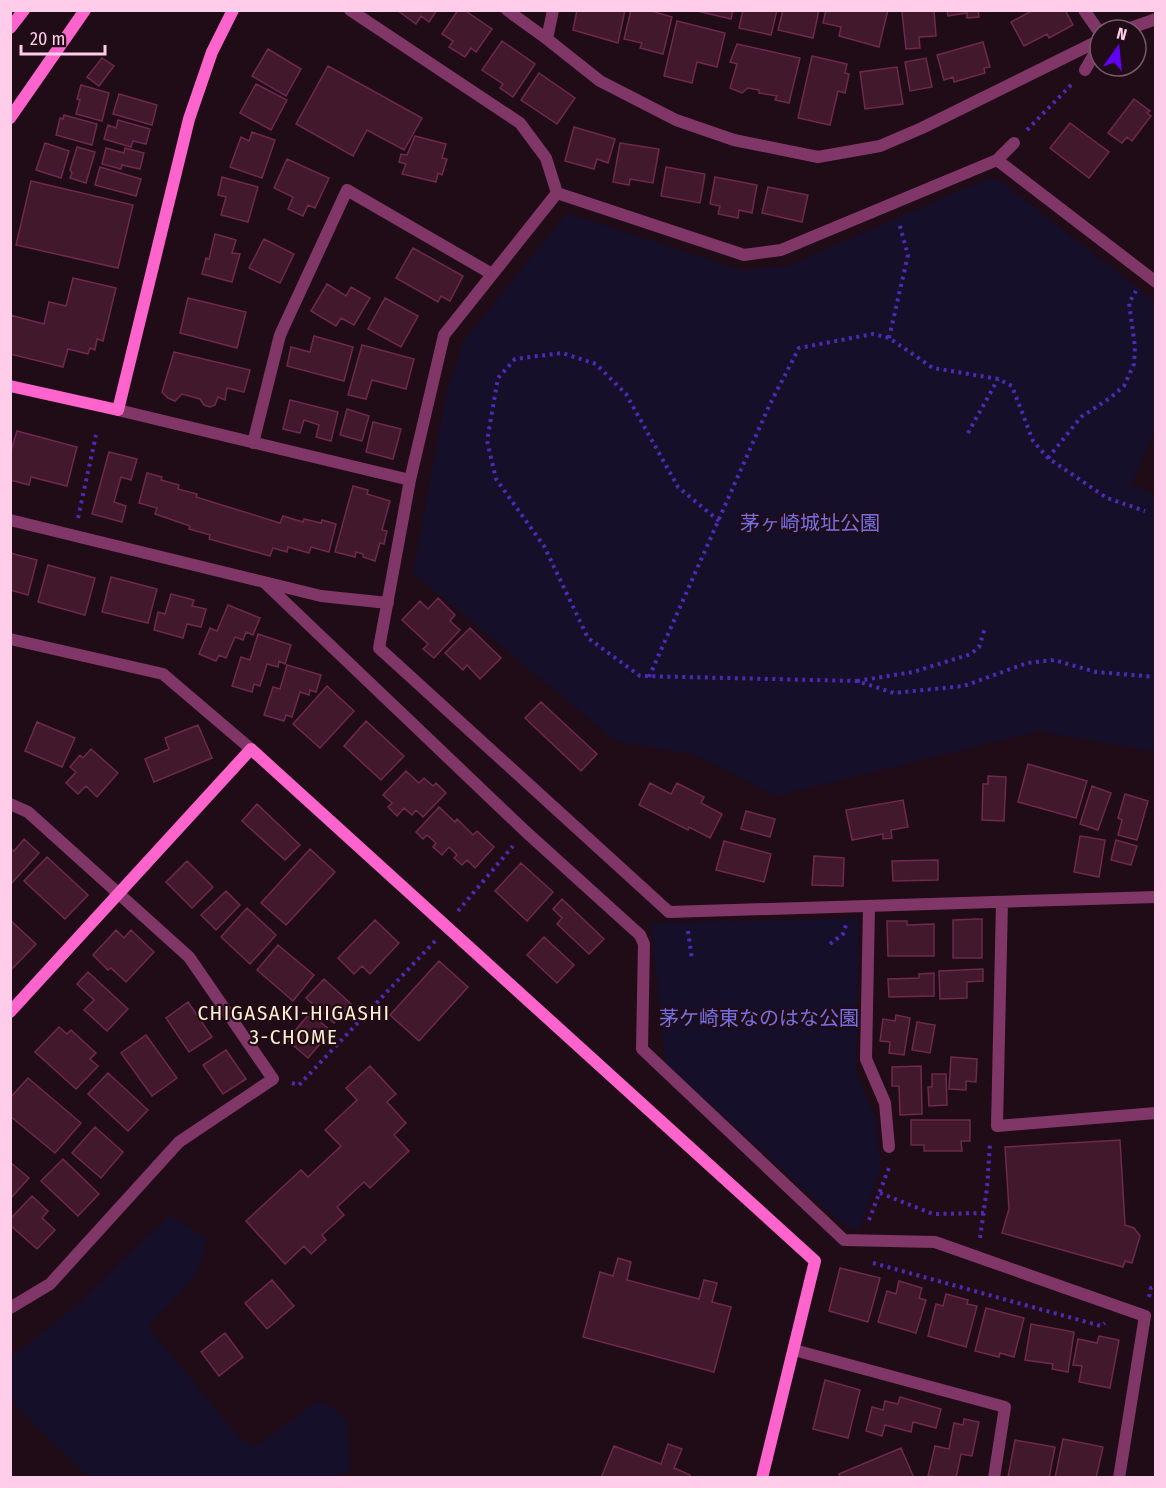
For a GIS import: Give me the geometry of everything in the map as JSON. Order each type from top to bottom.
[{"type":"street","points":[[10,28],[24,10]]},
{"type":"street","points":[[10,118],[85,10]]},
{"type":"street","points":[[118,410],[189,119],[213,52],[233,10]]},
{"type":"street","points":[[350,10],[520,123],[546,158],[557,193]]},
{"type":"street","points":[[507,10],[600,81],[676,120],[734,140],[818,157],[880,147],[1088,48]]},
{"type":"street","points":[[547,39],[553,10]]},
{"type":"street","points":[[1085,70],[1088,64]]},
{"type":"street","points":[[557,193],[744,255],[781,250],[997,160],[1014,143]]},
{"type":"street","points":[[997,160],[1150,278]]},
{"type":"street","points":[[253,443],[280,335],[347,190],[492,274]]},
{"type":"street","points":[[557,193],[444,335],[410,480],[380,648],[669,912],[1155,897]]},
{"type":"street","points":[[10,386],[410,480]]},
{"type":"street","points":[[10,520],[321,596],[388,603]]},
{"type":"street","points":[[266,583],[525,831],[639,935],[644,944],[642,1049],[844,1240],[935,1242],[1145,1316],[1119,1478]]},
{"type":"street","points":[[10,639],[164,675],[251,749],[815,1261],[762,1478]]},
{"type":"street","points":[[10,1012],[251,749]]},
{"type":"street","points":[[10,804],[28,812],[189,957],[273,1079],[179,1142],[50,1284],[10,1308]]},
{"type":"street","points":[[1002,902],[997,1126],[1155,1113]]},
{"type":"street","points":[[869,907],[866,1059],[885,1103],[889,1147]]},
{"type":"street","points":[[794,1350],[1005,1407],[994,1478]]},
{"type":"path","points":[[1014,143],[1085,70]]},
{"type":"path","points":[[889,339],[908,255],[893,203]]},
{"type":"path","points":[[1048,458],[1081,417],[1124,386],[1134,364],[1135,347],[1129,303],[1150,278]]},
{"type":"path","points":[[649,677],[770,404],[799,348],[873,334],[889,339],[933,368],[998,379],[1012,387],[1033,441],[1048,458],[1107,498],[1145,511]]},
{"type":"path","points":[[719,521],[678,487],[626,394],[596,363],[561,353],[515,359],[498,378],[487,441],[496,479],[544,546],[588,638],[640,676],[857,681],[913,672],[970,654],[979,647],[985,628]]},
{"type":"path","points":[[968,433],[998,379]]},
{"type":"path","points":[[74,537],[96,435]]},
{"type":"path","points":[[857,681],[894,693],[963,686],[1028,663],[1054,660],[1096,672],[1155,677]]},
{"type":"path","points":[[299,1085],[434,943],[446,925],[525,831]]},
{"type":"path","points":[[830,944],[843,934],[848,918]]},
{"type":"path","points":[[686,922],[692,960]]},
{"type":"path","points":[[977,1257],[987,1188],[988,1160]]},
{"type":"path","points":[[867,1227],[888,1170]]},
{"type":"path","points":[[880,1194],[933,1214],[984,1213]]},
{"type":"path","points":[[844,1240],[855,1258],[1101,1326],[1127,1311]]},
{"type":"green space","name":"茅ヶ崎城址公園","points":[[989,178],[1000,181],[1155,301],[1155,431],[1132,483],[1155,496],[1155,752],[1039,731],[776,796],[695,755],[616,741],[413,573],[445,400],[463,342],[567,213],[741,270],[784,267]]},
{"type":"green space","name":"茅ケ崎東なのはな公園","points":[[859,918],[856,1071],[876,1120],[881,1169],[859,1230],[842,1224],[665,1063],[651,923]]},
{"type":"green space","points":[[170,1215],[207,1239],[198,1272],[148,1327],[239,1437],[254,1447],[320,1400],[346,1418],[351,1469],[331,1478],[89,1477],[11,1399],[11,1357],[72,1309]]},
{"type":"building","points":[[397,10],[437,10],[429,22],[421,16],[416,24]]},
{"type":"building","points":[[458,10],[464,10],[492,29],[476,52],[471,48],[465,57],[449,47],[453,41],[442,34]]},
{"type":"building","points":[[577,10],[625,10],[618,43],[573,30]]},
{"type":"building","points":[[631,10],[648,10],[672,17],[663,54],[640,48],[642,43],[624,39]]},
{"type":"building","points":[[693,10],[733,10],[731,19]]},
{"type":"building","points":[[743,10],[777,10],[771,35],[739,28]]},
{"type":"building","points":[[783,10],[819,10],[813,38],[778,30]]},
{"type":"building","points":[[826,10],[888,10],[879,47],[839,36],[841,27],[823,23]]},
{"type":"building","points":[[934,10],[936,36],[919,37],[920,48],[906,49],[902,12]]},
{"type":"building","points":[[947,10],[978,10],[979,17],[967,18],[967,13],[948,16]]},
{"type":"building","points":[[1033,10],[1065,10],[1073,25],[1049,38],[1047,34],[1024,46],[1011,22]]},
{"type":"building","points":[[677,21],[725,33],[717,67],[697,62],[692,83],[664,76]]},
{"type":"building","points":[[502,41],[535,64],[513,97],[500,88],[503,84],[482,70]]},
{"type":"building","points":[[983,42],[990,67],[984,68],[985,73],[954,82],[953,77],[944,80],[937,55]]},
{"type":"building","points":[[737,44],[800,58],[789,103],[775,100],[777,96],[759,93],[759,90],[748,88],[742,93],[730,88],[737,64],[730,62]]},
{"type":"building","points":[[268,49],[301,69],[286,96],[252,76]]},
{"type":"building","points":[[812,56],[847,64],[845,73],[849,74],[845,93],[838,91],[830,125],[798,118]]},
{"type":"building","points":[[102,58],[114,66],[99,86],[87,77]]},
{"type":"building","points":[[926,58],[932,87],[910,91],[905,62]]},
{"type":"building","points":[[328,66],[422,118],[404,150],[367,130],[353,156],[296,124]]},
{"type":"building","points":[[897,67],[903,104],[865,109],[860,72]]},
{"type":"building","points":[[539,73],[575,98],[557,124],[521,100]]},
{"type":"building","points":[[256,84],[287,100],[271,130],[240,113]]},
{"type":"building","points":[[81,85],[109,93],[102,121],[76,114]]},
{"type":"building","points":[[119,94],[157,105],[152,125],[113,114]]},
{"type":"building","points":[[1134,99],[1150,111],[1147,113],[1151,116],[1132,141],[1127,137],[1122,143],[1108,133]]},
{"type":"building","points":[[64,115],[97,124],[92,145],[56,135],[60,118],[63,119]]},
{"type":"building","points":[[118,120],[150,129],[146,144],[133,141],[131,147],[104,139],[108,125],[116,128]]},
{"type":"building","points":[[1070,123],[1109,152],[1089,178],[1050,148]]},
{"type":"building","points":[[574,127],[615,139],[608,163],[597,159],[594,169],[565,161]]},
{"type":"building","points":[[252,132],[275,140],[262,178],[230,167],[241,137],[249,141]]},
{"type":"building","points":[[415,136],[446,144],[442,158],[447,159],[442,175],[438,173],[436,182],[402,174],[406,164],[399,162],[401,154],[407,155]]},
{"type":"building","points":[[45,143],[69,151],[61,178],[36,170]]},
{"type":"building","points":[[620,143],[659,149],[653,183],[630,179],[629,185],[613,182]]},
{"type":"building","points":[[77,147],[95,152],[86,183],[70,178]]},
{"type":"building","points":[[106,148],[124,153],[125,148],[144,153],[140,169],[122,165],[121,169],[102,164]]},
{"type":"building","points":[[287,159],[329,178],[315,208],[308,205],[303,216],[288,209],[293,197],[274,188]]},
{"type":"building","points":[[100,167],[141,179],[136,196],[95,185]]},
{"type":"building","points":[[666,167],[705,174],[700,203],[661,196]]},
{"type":"building","points":[[222,177],[258,187],[248,222],[221,215],[226,197],[218,195]]},
{"type":"building","points":[[715,177],[757,185],[752,213],[739,210],[738,218],[718,214],[720,206],[710,204]]},
{"type":"building","points":[[31,181],[133,205],[118,268],[16,245]]},
{"type":"building","points":[[768,187],[808,195],[802,222],[762,213]]},
{"type":"building","points":[[215,234],[236,240],[232,253],[240,254],[232,282],[202,274],[206,258],[209,259]]},
{"type":"building","points":[[264,239],[294,254],[280,283],[249,268]]},
{"type":"building","points":[[413,248],[463,276],[450,301],[441,296],[438,302],[396,278]]},
{"type":"building","points":[[73,278],[116,288],[103,341],[97,339],[95,350],[90,348],[88,354],[68,349],[63,367],[10,354],[10,315],[44,324],[49,302],[66,306]]},
{"type":"building","points":[[327,284],[346,296],[351,287],[370,298],[354,325],[341,318],[336,326],[311,311]]},
{"type":"building","points":[[188,298],[246,312],[237,348],[180,333]]},
{"type":"building","points":[[385,298],[418,316],[401,347],[368,329]]},
{"type":"building","points":[[314,336],[353,347],[344,381],[287,366],[291,347],[310,352]]},
{"type":"building","points":[[362,345],[414,359],[406,389],[372,380],[366,399],[348,395]]},
{"type":"building","points":[[174,352],[250,370],[244,392],[227,388],[225,400],[218,397],[215,405],[210,407],[204,405],[200,399],[182,394],[175,401],[168,398],[162,392]]},
{"type":"building","points":[[290,400],[338,412],[331,441],[316,437],[319,425],[304,420],[300,433],[283,429]]},
{"type":"building","points":[[347,409],[369,416],[362,441],[340,435]]},
{"type":"building","points":[[373,422],[401,429],[393,459],[366,452]]},
{"type":"building","points":[[17,431],[77,447],[67,486],[31,477],[29,485],[10,480],[10,454]]},
{"type":"building","points":[[109,452],[137,459],[131,480],[121,477],[114,502],[126,506],[122,522],[92,514]]},
{"type":"building","points":[[147,473],[179,485],[178,489],[197,494],[196,497],[280,523],[283,516],[303,522],[304,519],[321,523],[322,520],[336,524],[329,552],[311,547],[309,553],[288,547],[287,552],[273,548],[270,556],[209,539],[210,535],[189,529],[190,526],[155,514],[157,508],[139,503]]},
{"type":"building","points":[[353,486],[368,490],[367,494],[390,501],[382,530],[387,531],[384,544],[380,543],[375,561],[356,552],[355,557],[335,552]]},
{"type":"building","points":[[10,553],[37,560],[28,595],[10,590]]},
{"type":"building","points":[[48,565],[95,578],[85,615],[38,602]]},
{"type":"building","points":[[111,577],[157,589],[148,623],[102,612]]},
{"type":"building","points":[[171,594],[194,600],[192,606],[206,609],[201,627],[187,624],[183,638],[154,630],[158,612],[165,614]]},
{"type":"building","points":[[438,598],[455,615],[450,621],[460,630],[434,658],[423,649],[428,644],[402,620],[420,601],[428,609]]},
{"type":"building","points":[[228,605],[260,618],[253,635],[246,632],[243,640],[235,637],[226,658],[219,655],[216,661],[199,654],[210,628],[217,631]]},
{"type":"building","points":[[470,628],[501,658],[480,679],[467,665],[463,670],[445,653]]},
{"type":"building","points":[[258,634],[291,645],[285,664],[279,661],[278,667],[267,664],[260,686],[254,684],[252,692],[232,686],[241,657],[250,660]]},
{"type":"building","points":[[287,665],[321,675],[316,692],[310,690],[309,695],[300,692],[292,717],[286,715],[284,721],[264,715],[273,687],[280,689]]},
{"type":"building","points":[[327,686],[354,711],[320,748],[293,724]]},
{"type":"building","points":[[541,702],[597,754],[581,771],[525,718]]},
{"type":"building","points":[[366,721],[404,756],[381,780],[344,746]]},
{"type":"building","points":[[37,722],[75,738],[62,767],[25,751]]},
{"type":"building","points":[[198,725],[212,758],[154,782],[145,759],[169,749],[165,738]]},
{"type":"building","points":[[91,749],[118,773],[97,797],[86,786],[78,794],[66,783],[76,772],[70,767],[80,755],[83,758]]},
{"type":"building","points":[[1028,764],[1087,781],[1076,818],[1018,802]]},
{"type":"building","points":[[406,771],[419,783],[424,778],[433,786],[436,783],[446,793],[423,817],[416,810],[412,815],[404,808],[397,816],[388,807],[392,803],[383,795]]},
{"type":"building","points":[[988,776],[1006,777],[1004,821],[982,820],[983,784],[988,784]]},
{"type":"building","points":[[650,783],[671,794],[677,783],[704,797],[701,803],[722,814],[710,838],[689,827],[688,830],[639,805]]},
{"type":"building","points":[[1092,786],[1111,793],[1098,830],[1080,824]]},
{"type":"building","points":[[1125,794],[1148,801],[1137,840],[1118,835],[1122,820],[1118,818]]},
{"type":"building","points":[[903,800],[908,827],[891,830],[892,838],[883,839],[883,834],[852,840],[846,810]]},
{"type":"building","points":[[257,804],[300,845],[285,860],[242,821]]},
{"type":"building","points":[[439,807],[455,822],[457,819],[473,835],[477,831],[494,847],[475,868],[467,860],[462,865],[454,858],[457,855],[449,847],[442,855],[433,847],[436,843],[427,835],[423,839],[416,832]]},
{"type":"building","points":[[746,811],[775,819],[770,837],[741,829]]},
{"type":"building","points":[[1080,836],[1105,840],[1099,877],[1074,872]]},
{"type":"building","points":[[24,839],[39,853],[10,885],[10,849],[14,851]]},
{"type":"building","points":[[1116,840],[1137,846],[1131,865],[1111,860]]},
{"type":"building","points":[[724,841],[771,854],[764,882],[716,870]]},
{"type":"building","points":[[310,849],[335,872],[286,925],[261,903]]},
{"type":"building","points":[[814,856],[844,858],[843,886],[812,885]]},
{"type":"building","points":[[47,857],[88,895],[65,919],[24,881]]},
{"type":"building","points":[[938,860],[938,880],[893,881],[892,861]]},
{"type":"building","points":[[187,861],[213,887],[192,908],[166,882]]},
{"type":"building","points":[[521,863],[553,892],[527,921],[495,891]]},
{"type":"building","points":[[226,891],[240,905],[216,930],[201,915]]},
{"type":"building","points":[[562,899],[604,939],[589,954],[557,924],[562,918],[553,909]]},
{"type":"building","points":[[247,908],[276,935],[250,964],[221,937]]},
{"type":"building","points":[[982,919],[982,958],[953,958],[953,920]]},
{"type":"building","points":[[10,920],[36,944],[12,969],[10,967]]},
{"type":"building","points":[[375,920],[399,943],[370,974],[362,966],[354,974],[338,958]]},
{"type":"building","points":[[887,921],[907,921],[907,925],[934,924],[934,956],[888,956]]},
{"type":"building","points":[[116,930],[124,938],[131,930],[154,952],[126,982],[111,968],[108,970],[93,955]]},
{"type":"building","points":[[544,937],[574,965],[557,983],[527,955]]},
{"type":"building","points":[[278,945],[314,975],[293,1001],[257,970]]},
{"type":"building","points":[[439,961],[468,987],[419,1041],[390,1015]]},
{"type":"building","points":[[983,969],[983,981],[967,982],[967,998],[940,999],[939,971]]},
{"type":"building","points":[[88,972],[128,1009],[107,1031],[84,1010],[94,1000],[77,984]]},
{"type":"building","points":[[934,973],[934,996],[889,997],[888,979],[919,978],[919,974]]},
{"type":"building","points":[[324,979],[351,1004],[334,1023],[306,998]]},
{"type":"building","points":[[188,1002],[212,1037],[189,1052],[166,1018]]},
{"type":"building","points":[[310,1013],[331,1031],[308,1058],[287,1040]]},
{"type":"building","points":[[896,1015],[910,1018],[904,1055],[889,1053],[890,1042],[880,1041],[883,1019],[895,1021]]},
{"type":"building","points":[[917,1022],[935,1025],[930,1053],[912,1050]]},
{"type":"building","points":[[59,1027],[67,1034],[71,1030],[96,1053],[90,1059],[98,1066],[76,1089],[35,1052]]},
{"type":"building","points":[[146,1035],[177,1078],[152,1096],[121,1053]]},
{"type":"building","points":[[226,1050],[246,1079],[223,1094],[203,1065]]},
{"type":"building","points":[[951,1057],[977,1059],[976,1082],[966,1081],[966,1090],[949,1089]]},
{"type":"building","points":[[370,1066],[396,1094],[387,1102],[406,1123],[394,1135],[409,1151],[370,1188],[364,1182],[337,1207],[344,1215],[322,1235],[326,1240],[311,1254],[304,1246],[285,1264],[246,1221],[301,1170],[308,1177],[341,1146],[325,1130],[357,1100],[346,1088]]},
{"type":"building","points":[[921,1066],[922,1114],[900,1115],[899,1086],[892,1086],[892,1067]]},
{"type":"building","points":[[108,1073],[148,1110],[128,1131],[88,1094]]},
{"type":"building","points":[[932,1074],[946,1074],[947,1105],[929,1106],[928,1087],[932,1087]]},
{"type":"building","points":[[28,1078],[81,1123],[55,1153],[10,1116],[10,1098]]},
{"type":"building","points":[[911,1120],[970,1120],[970,1141],[961,1141],[962,1151],[924,1151],[924,1145],[911,1145]]},
{"type":"building","points":[[95,1127],[123,1152],[101,1178],[72,1153]]},
{"type":"building","points":[[1120,1140],[1125,1225],[1134,1228],[1140,1236],[1132,1263],[1125,1261],[1123,1267],[1002,1233],[1009,1209],[1005,1147]]},
{"type":"building","points":[[63,1159],[99,1194],[78,1216],[41,1181]]},
{"type":"building","points":[[10,1162],[29,1178],[10,1199]]},
{"type":"building","points":[[32,1196],[48,1211],[42,1218],[55,1230],[37,1249],[10,1225],[10,1219]]},
{"type":"building","points":[[618,1258],[631,1262],[627,1280],[699,1299],[704,1280],[717,1283],[712,1302],[731,1307],[714,1372],[583,1337],[600,1272],[613,1276]]},
{"type":"building","points":[[840,1268],[880,1278],[868,1322],[829,1311]]},
{"type":"building","points":[[272,1280],[294,1306],[267,1329],[245,1303]]},
{"type":"building","points":[[899,1281],[922,1288],[919,1298],[926,1300],[916,1333],[878,1322],[887,1291],[896,1294]]},
{"type":"building","points":[[946,1294],[968,1300],[967,1304],[977,1306],[966,1347],[928,1336],[936,1304],[943,1306]]},
{"type":"building","points":[[986,1308],[1024,1318],[1014,1357],[1000,1353],[999,1357],[975,1351]]},
{"type":"building","points":[[1031,1324],[1074,1332],[1068,1372],[1052,1369],[1053,1364],[1025,1360]]},
{"type":"building","points":[[225,1333],[243,1357],[219,1376],[201,1352]]},
{"type":"building","points":[[1099,1336],[1119,1340],[1110,1388],[1079,1382],[1082,1366],[1073,1365],[1078,1339],[1097,1343]]},
{"type":"building","points":[[825,1380],[860,1390],[848,1438],[813,1429]]},
{"type":"building","points":[[900,1397],[941,1409],[936,1428],[913,1422],[911,1432],[885,1425],[882,1436],[866,1431],[872,1407],[883,1410],[885,1401],[898,1404]]},
{"type":"building","points":[[964,1419],[979,1422],[972,1456],[961,1454],[956,1478],[928,1476],[935,1446],[949,1449],[954,1423],[963,1425]]},
{"type":"building","points":[[1063,1439],[1103,1447],[1096,1478],[1055,1478]]},
{"type":"building","points":[[1015,1440],[1055,1447],[1049,1478],[1008,1477]]},
{"type":"building","points":[[668,1444],[682,1449],[674,1468],[690,1475],[689,1478],[601,1478],[614,1446],[661,1464]]},
{"type":"building","points":[[901,1448],[914,1478],[840,1478],[839,1474]]},
{"type":"district","name":"CHIGASAKI-HIGASHI 3-CHOME","points":[[294,1025]]}]
